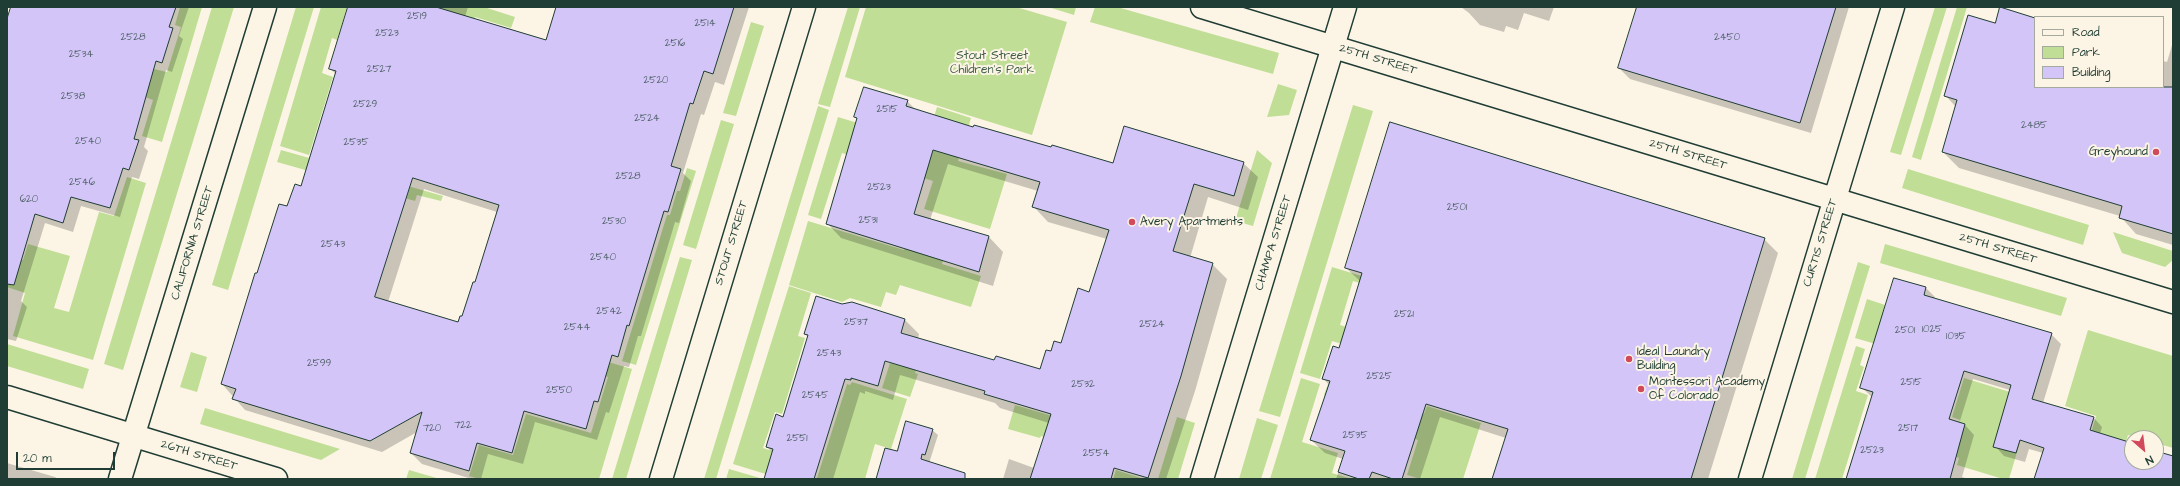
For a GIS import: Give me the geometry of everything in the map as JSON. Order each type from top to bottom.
[{"type":"street","name":"CALIFORNIA STREET","points":[[120,479],[265,7]]},
{"type":"street","name":"STOUT STREET","points":[[661,479],[804,7]]},
{"type":"street","name":"25TH STREET","points":[[1202,7],[2173,302]]},
{"type":"street","name":"CHAMPA STREET","points":[[1202,479],[1346,7]]},
{"type":"street","name":"CURTIS STREET","points":[[1750,479],[1893,7]]},
{"type":"street","name":"26TH STREET","points":[[7,397],[276,479]]},
{"type":"green space","points":[[180,7],[202,7],[162,142],[142,136],[153,100],[145,97],[154,69],[167,72],[181,27],[175,25]]},
{"type":"green space","points":[[212,7],[234,7],[123,370],[104,364]]},
{"type":"green space","points":[[296,7],[314,7],[228,290],[212,285]]},
{"type":"green space","points":[[321,7],[347,7],[337,40],[332,38],[322,73],[333,77],[309,155],[280,146]]},
{"type":"green space","points":[[442,7],[484,7],[515,17],[511,28],[475,17],[469,37],[424,65]]},
{"type":"green space","points":[[848,7],[860,7],[830,107],[818,104]]},
{"type":"green space","name":"Stout Street Children's Park","points":[[866,7],[1016,7],[1067,22],[1032,135],[845,77]]},
{"type":"green space","points":[[1048,7],[1076,7],[1074,15]]},
{"type":"green space","points":[[1095,7],[1117,7],[1279,53],[1273,74],[1090,22]]},
{"type":"green space","points":[[1935,7],[1947,7],[1901,155],[1890,152]]},
{"type":"green space","points":[[1957,7],[1967,7],[1921,160],[1912,157]]},
{"type":"green space","points":[[751,22],[764,26],[736,116],[723,113]]},
{"type":"green space","points":[[1278,84],[1297,90],[1289,115],[1267,117]]},
{"type":"green space","points":[[1353,105],[1373,111],[1280,417],[1259,411]]},
{"type":"green space","points":[[818,106],[829,110],[716,479],[704,479]]},
{"type":"green space","points":[[937,107],[971,118],[958,161],[1007,174],[990,229],[924,209],[933,181],[842,153],[821,219],[808,215],[838,117],[926,144]]},
{"type":"green space","points":[[721,120],[734,124],[696,249],[683,245]]},
{"type":"green space","points":[[281,150],[443,196],[441,201],[417,195],[415,201],[277,162]]},
{"type":"green space","points":[[1257,150],[1272,163],[1253,226],[1235,221]]},
{"type":"green space","points":[[687,168],[696,171],[636,365],[622,361],[667,215],[670,215],[677,191],[680,191]]},
{"type":"green space","points":[[1908,169],[2089,225],[2083,245],[1902,188]]},
{"type":"green space","points":[[127,177],[146,183],[93,360],[13,336],[25,293],[7,287],[7,256],[23,260],[28,244],[70,256],[54,308],[69,312],[99,212],[114,216]]},
{"type":"green space","points":[[915,214],[953,226],[942,264],[981,276],[971,307],[900,285],[896,295],[886,292],[881,307],[850,298],[842,302],[789,285],[808,221],[904,250]]},
{"type":"green space","points":[[2113,232],[2173,251],[2173,260],[2165,267],[2122,253]]},
{"type":"green space","points":[[1885,244],[2067,298],[2061,316],[1880,263]]},
{"type":"green space","points":[[680,257],[692,260],[626,479],[612,479]]},
{"type":"green space","points":[[1858,262],[1870,266],[1805,479],[1792,479]]},
{"type":"green space","points":[[1332,267],[1375,280],[1373,287],[1353,281],[1340,325],[1494,371],[1489,388],[1332,341],[1320,379],[1300,373]]},
{"type":"green space","points":[[789,286],[811,293],[798,336],[805,338],[782,414],[775,412],[763,448],[817,465],[782,479],[733,464]]},
{"type":"green space","points":[[1867,299],[1885,305],[1883,312],[1888,317],[1879,345],[1855,338]]},
{"type":"green space","points":[[2088,330],[2173,356],[2173,448],[2164,445],[2164,430],[2124,430],[2124,448],[2117,471],[2084,457],[2096,416],[2065,406]]},
{"type":"green space","points":[[914,337],[925,341],[915,373],[918,374],[910,397],[882,388],[890,363],[904,367]]},
{"type":"green space","points":[[7,344],[89,369],[83,389],[7,366]]},
{"type":"green space","points":[[1856,346],[1865,349],[1860,365],[1864,367],[1856,391],[1868,395],[1842,479],[1815,479]]},
{"type":"green space","points":[[191,352],[207,357],[197,392],[180,387]]},
{"type":"green space","points":[[578,353],[632,369],[599,479],[479,479],[469,476],[479,445],[513,455],[526,414],[591,433],[608,377],[579,368]]},
{"type":"green space","points":[[1301,378],[1320,384],[1302,442],[1338,453],[1332,473],[1352,479],[1270,479]]},
{"type":"green space","points":[[1964,378],[2033,399],[2009,479],[2003,479],[1957,465],[1959,458],[1950,455],[1960,420],[1952,417]]},
{"type":"green space","points":[[852,382],[907,399],[891,449],[875,444],[865,479],[817,478],[847,384],[850,385]]},
{"type":"green space","points":[[1328,384],[1424,414],[1427,406],[1481,423],[1463,479],[1421,479],[1407,475],[1418,440],[1389,430],[1393,417],[1324,395]]},
{"type":"green space","points":[[1015,405],[1073,422],[1062,442],[1041,436],[1040,438],[1008,429]]},
{"type":"green space","points":[[205,408],[340,449],[321,460],[200,424]]},
{"type":"green space","points":[[1177,417],[1195,423],[1178,479],[1158,479]]},
{"type":"green space","points":[[1257,418],[1278,425],[1261,479],[1239,479]]},
{"type":"green space","points":[[729,469],[760,478],[726,479]]},
{"type":"green space","points":[[409,470],[440,479],[406,479]]},
{"type":"green space","points":[[1116,470],[1144,479],[1113,479]]},
{"type":"building","points":[[11,7],[176,7],[169,27],[173,28],[162,63],[156,61],[134,139],[139,140],[129,170],[123,168],[110,208],[71,197],[63,223],[35,214],[14,285],[7,284],[7,19]]},
{"type":"building","points":[[348,7],[436,7],[546,40],[556,7],[734,7],[713,74],[704,71],[693,104],[690,103],[671,166],[681,169],[668,212],[664,211],[618,357],[612,355],[598,402],[594,401],[586,429],[524,411],[512,453],[477,443],[469,471],[410,453],[422,412],[370,441],[232,399],[236,389],[221,384],[255,273],[257,273],[279,204],[287,206],[295,184],[301,186],[336,71],[329,69]],"holes":[[[413,178],[499,205],[475,282],[473,282],[462,316],[460,316],[458,322],[375,297]]]},
{"type":"building","points":[[1637,7],[1836,7],[1800,123],[1618,68]]},
{"type":"building","points":[[2000,7],[2034,18],[2034,88],[2173,87],[2173,234],[2119,218],[2122,206],[1942,152],[1957,100],[1944,96],[1968,15],[1995,23]]},
{"type":"building","points":[[864,87],[908,100],[906,106],[973,127],[974,125],[1051,147],[1052,145],[1113,163],[1124,126],[1244,162],[1234,196],[1194,184],[1173,251],[1213,263],[1181,376],[1148,478],[1114,468],[1111,479],[1030,479],[1051,414],[984,394],[985,391],[885,361],[878,386],[851,378],[851,380],[845,379],[814,479],[764,479],[773,449],[766,447],[776,414],[783,417],[808,335],[804,334],[816,296],[842,304],[852,302],[905,319],[901,333],[994,360],[996,356],[1040,369],[1046,350],[1051,351],[1054,341],[1061,343],[1078,288],[1089,292],[1109,230],[1032,207],[1040,182],[933,150],[914,214],[989,236],[979,272],[826,224],[857,118],[854,117]]},
{"type":"building","points":[[1390,122],[1765,238],[1691,479],[1492,479],[1508,429],[1426,404],[1402,479],[1393,479],[1372,472],[1369,479],[1359,479],[1338,472],[1345,451],[1310,440],[1330,381],[1322,379],[1333,346],[1339,348],[1362,273],[1345,268]]},
{"type":"building","points":[[1894,278],[1926,287],[1924,295],[2052,333],[2032,399],[2094,417],[2090,430],[2124,441],[2124,470],[2164,470],[2164,453],[2173,456],[2173,479],[2034,479],[2044,448],[2020,440],[2016,453],[1993,447],[2011,385],[1964,371],[1949,419],[1965,424],[1950,479],[1846,479],[1873,392],[1860,388]]},
{"type":"building","points":[[906,421],[933,429],[925,455],[922,454],[921,459],[965,473],[965,479],[876,479],[885,448],[897,451]]},
{"type":"place","name":"Greyhound","points":[[2156,152]]},
{"type":"place","name":"Avery Apartments","points":[[1132,222]]},
{"type":"place","name":"Ideal Laundry Building","points":[[1629,359]]},
{"type":"place","name":"Montessori Academy Of Colorado","points":[[1641,389]]}]
